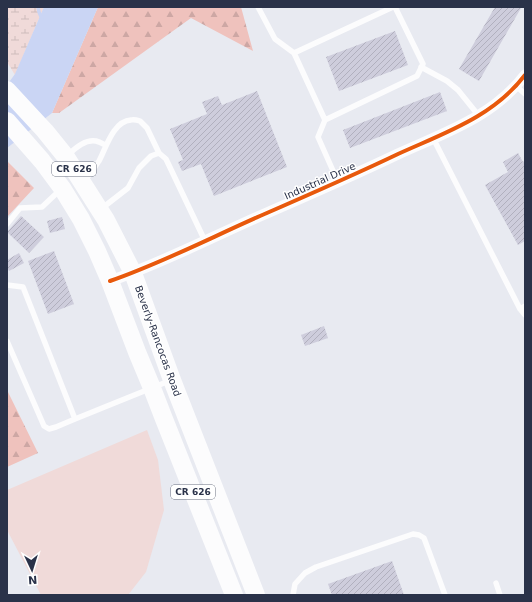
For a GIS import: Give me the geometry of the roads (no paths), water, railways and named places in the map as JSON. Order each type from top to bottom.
[{"type":"main road","name":"Beverly-Rancocas Road","points":[[7,90],[66,156],[106,220],[133,273],[172,380],[256,595]]},
{"type":"main road","name":"CR 626","points":[[7,121],[42,161],[62,188],[81,219],[97,251],[234,595]]},
{"type":"street","name":"Industrial Drive","points":[[110,281],[133,273],[338,182],[472,120],[497,104],[525,76]]},
{"type":"lane","points":[[258,7],[275,39],[294,53],[326,120]]},
{"type":"lane","points":[[294,53],[394,7],[423,64],[417,76],[326,120],[318,137],[338,182]]},
{"type":"lane","points":[[421,67],[447,81],[458,90],[479,116]]},
{"type":"lane","points":[[516,86],[525,94]]},
{"type":"lane","points":[[82,182],[91,174],[109,138],[119,124],[130,120],[140,121],[147,128],[159,153],[166,159],[205,241]]},
{"type":"lane","points":[[433,138],[523,308],[525,315]]},
{"type":"lane","points":[[66,156],[82,144],[92,140],[106,145]]},
{"type":"lane","points":[[100,210],[128,188],[139,168],[151,156],[159,153]]},
{"type":"lane","points":[[7,224],[20,208],[42,207],[62,188]]},
{"type":"lane","points":[[7,285],[23,287],[75,418]]},
{"type":"lane","points":[[7,341],[44,426],[49,429],[172,380]]},
{"type":"lane","points":[[293,595],[295,584],[305,573],[316,567],[414,534],[424,538],[445,595]]},
{"type":"lane","points":[[496,582],[500,595]]},
{"type":"water","points":[[44,7],[98,7],[52,113],[7,148],[7,85],[15,74]]},
{"type":"waterway","points":[[38,7],[42,19]]}]
